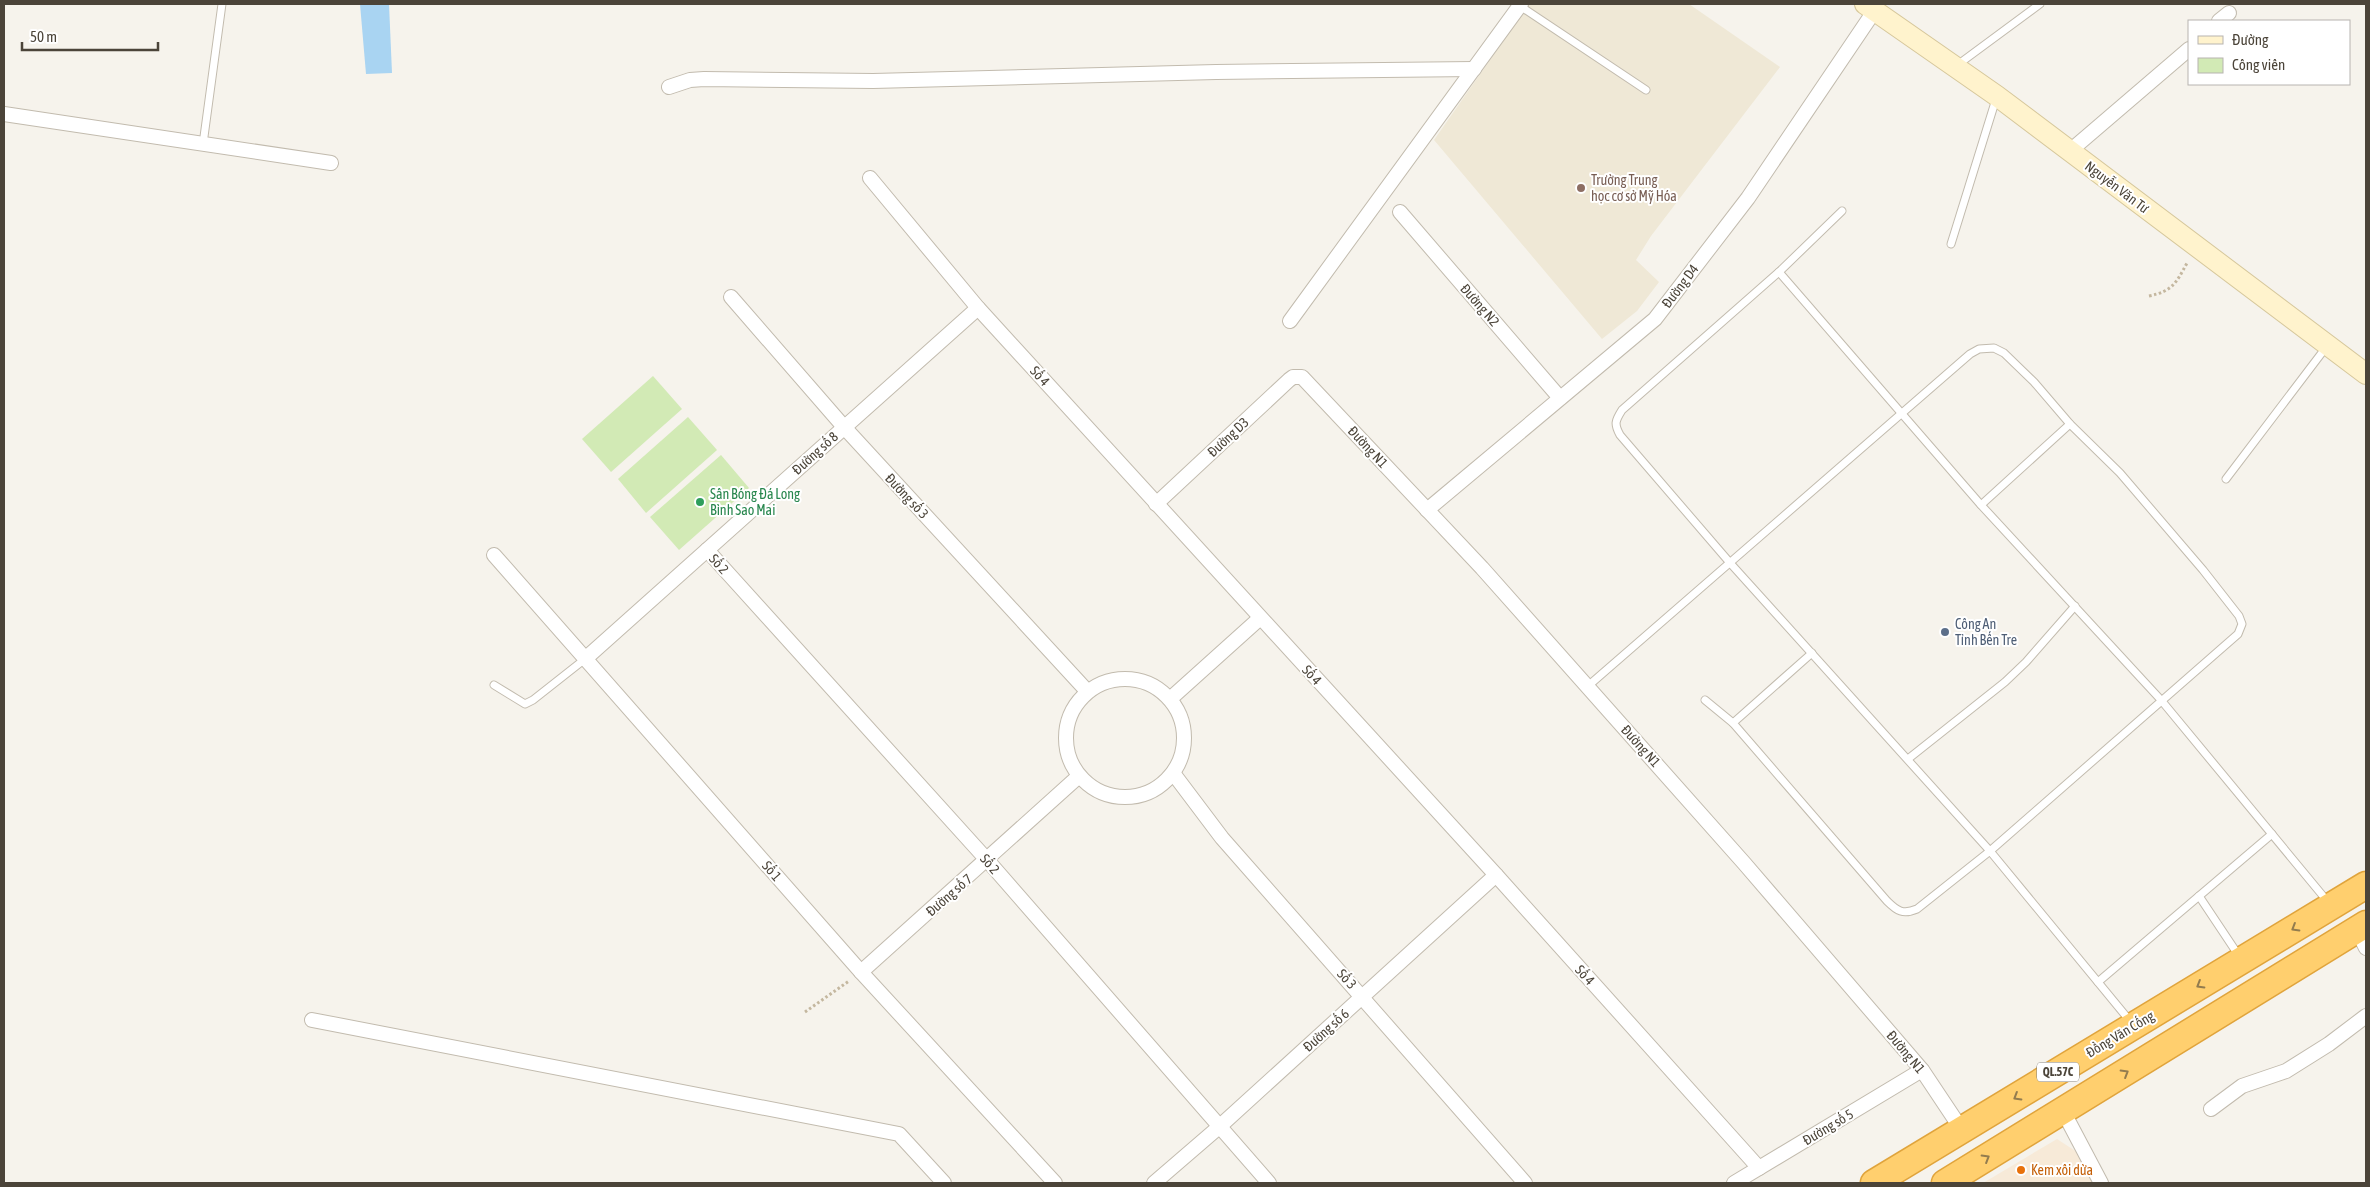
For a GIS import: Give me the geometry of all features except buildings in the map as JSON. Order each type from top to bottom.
[{"type":"highway","name":"Đồng Văn Cống","points":[[1874,1183],[2366,885]]},
{"type":"highway","name":"QL.57C","points":[[1945,1183],[2261,990],[2363,934]]},
{"type":"highway","points":[[2242,960],[2261,990]]},
{"type":"main road","name":"Nguyễn Văn Tư","points":[[1870,7],[1997,96],[2366,374]]},
{"type":"street","points":[[1290,320],[1520,5]]},
{"type":"street","name":"Đường D4","points":[[1427,510],[1655,319],[1748,198],[1870,7]]},
{"type":"street","points":[[2070,151],[2188,49]]},
{"type":"street","points":[[669,87],[690,80],[704,79],[873,81],[1216,72],[1474,69]]},
{"type":"street","points":[[4,114],[331,163]]},
{"type":"street","name":"Số 4","points":[[870,178],[978,308],[1259,618],[1496,875],[1759,1168]]},
{"type":"street","name":"Đường N2","points":[[1400,212],[1560,398]]},
{"type":"street","name":"Đường số 3","points":[[731,296],[844,427],[1087,691]]},
{"type":"street","name":"Đường số 8","points":[[585,658],[978,308]]},
{"type":"street","name":"Đường D3","points":[[1156,504],[1289,380],[1293,377],[1302,377]]},
{"type":"street","name":"Đường N1","points":[[1302,377],[1588,686],[1744,863],[1922,1070],[1962,1130]]},
{"type":"street","name":"Số 2","points":[[707,550],[988,861],[1269,1183]]},
{"type":"street","name":"Số 1","points":[[494,555],[862,972],[1054,1183]]},
{"type":"street","points":[[1170,699],[1259,618]]},
{"type":"street","points":[[1130,678],[1145,682],[1159,689],[1170,699],[1182,722],[1183,749],[1173,773],[1157,788],[1137,796],[1116,797],[1096,790],[1079,776],[1069,760],[1065,741],[1067,722],[1075,705],[1087,691],[1100,683],[1130,678]]},
{"type":"street","name":"Số 3","points":[[1173,773],[1222,838],[1525,1183]]},
{"type":"street","name":"Đường số 7","points":[[862,972],[988,861],[1079,776]]},
{"type":"street","name":"Đường số 6","points":[[1154,1183],[1219,1127],[1496,875]]},
{"type":"street","points":[[2211,1109],[2242,1086],[2286,1071],[2329,1044],[2366,1016]]},
{"type":"street","points":[[312,1020],[527,1060],[900,1134],[944,1183]]},
{"type":"street","name":"Đường số 5","points":[[1734,1183],[1922,1070]]},
{"type":"street","points":[[2063,1111],[2101,1183]]},
{"type":"lane","points":[[203,144],[222,4]]},
{"type":"lane","points":[[1956,66],[2040,4]]},
{"type":"lane","points":[[1520,5],[1646,90]]},
{"type":"lane","points":[[1950,244],[1997,96]]},
{"type":"lane","points":[[1842,211],[1779,272],[1622,410],[1615,426],[1620,435],[1730,564],[1990,851],[2134,1026]]},
{"type":"lane","points":[[1779,272],[1981,504],[2161,700],[2331,906]]},
{"type":"lane","points":[[2226,479],[2328,345]]},
{"type":"lane","points":[[1588,686],[1970,354],[1987,347],[2004,353],[2034,382],[2070,424],[2120,473],[2239,616],[2242,624],[2238,634],[1990,851],[1917,909],[1902,913],[1887,901],[1733,723],[1705,700]]},
{"type":"lane","points":[[1981,504],[2070,424]]},
{"type":"lane","points":[[1908,759],[2005,682],[2026,662],[2075,606]]},
{"type":"lane","points":[[1733,723],[1812,653]]},
{"type":"lane","points":[[494,685],[525,704],[533,700],[585,658]]},
{"type":"lane","points":[[2098,982],[2272,834]]},
{"type":"lane","points":[[2199,896],[2242,960]]},
{"type":"path","points":[[2149,296],[2164,293],[2171,288],[2196,247]]},
{"type":"path","points":[[805,1012],[862,972]]},
{"type":"shaded area","name":"Trường Trung học cơ sở Mỹ Hóa","points":[[1529,4],[1689,4],[1780,67],[1651,236],[1636,260],[1659,282],[1637,311],[1602,339],[1434,140]]},
{"type":"shaded area","points":[[2057,1139],[2077,1152],[2093,1183],[1983,1183]]},
{"type":"green space","points":[[653,376],[682,409],[611,472],[582,439]]},
{"type":"green space","points":[[688,417],[717,450],[646,513],[618,479]]},
{"type":"green space","name":"Sân Bóng Đá Long Bình Sao Mai","points":[[721,455],[749,488],[679,550],[650,517]]},
{"type":"water","points":[[360,4],[389,4],[392,73],[366,74]]},
{"type":"place","name":"Trường Trung học cơ sở Mỹ Hóa","points":[[1581,188]]},
{"type":"place","name":"Sân Bóng Đá Long Bình Sao Mai","points":[[700,502]]},
{"type":"place","name":"Công An Tỉnh Bến Tre","points":[[1945,632]]},
{"type":"place","name":"Kem xôi dừa","points":[[2021,1170]]}]
